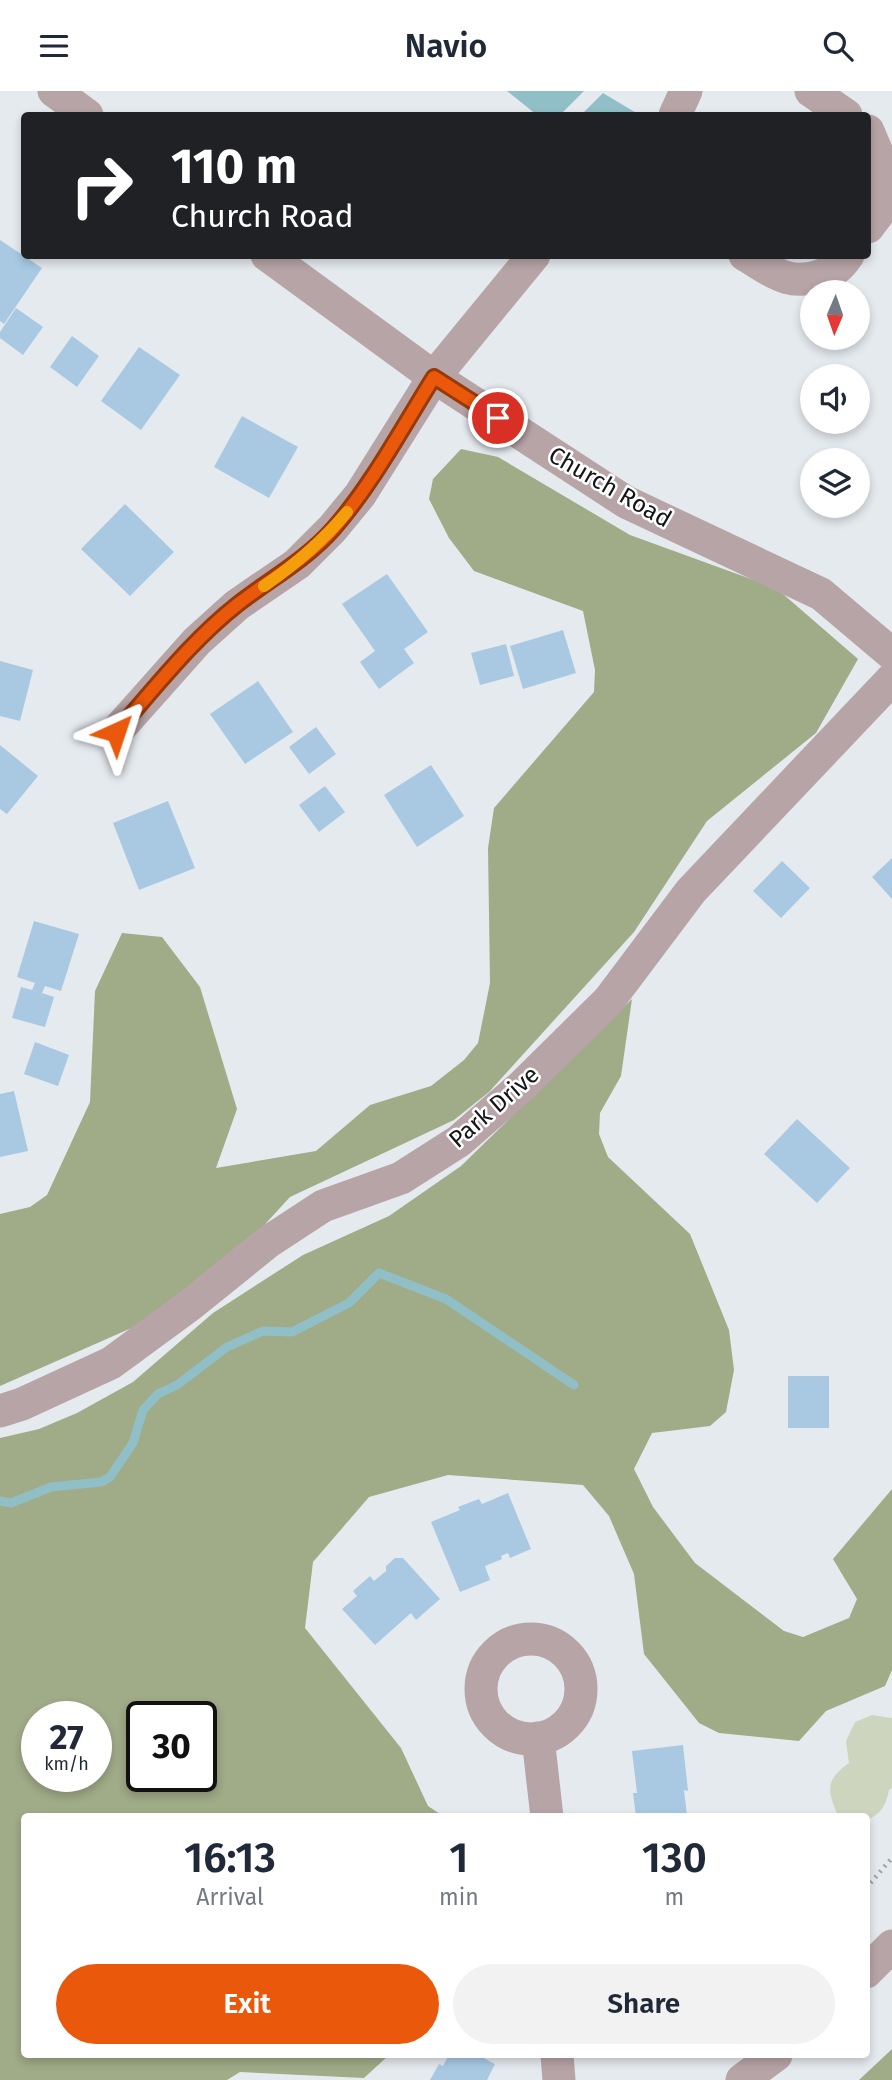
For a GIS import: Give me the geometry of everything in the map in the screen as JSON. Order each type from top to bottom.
[{"type":"street","points":[[54,91],[83,112]]},
{"type":"street","points":[[676,112],[686,91]]},
{"type":"street","points":[[811,91],[842,112]]},
{"type":"street","points":[[871,138],[886,174],[877,215],[871,223]]},
{"type":"street","name":"Church Road","points":[[272,259],[434,377],[626,502],[821,594],[892,655]]},
{"type":"street","points":[[116,732],[197,641],[237,605],[297,564],[332,529],[360,495],[434,377],[531,259]]},
{"type":"street","points":[[752,259],[781,277],[807,281],[839,269],[845,259]]},
{"type":"street","name":"Park Drive","points":[[0,1411],[22,1404],[111,1363],[190,1305],[268,1242],[323,1206],[401,1178],[458,1141],[522,1086],[609,1000],[691,891],[892,679]]},
{"type":"street","points":[[538,1738],[547,1813]]},
{"type":"street","points":[[870,1968],[892,1946]]},
{"type":"street","points":[[556,2058],[559,2080]]},
{"type":"street","points":[[742,2080],[772,2058]]},
{"type":"path","points":[[870,1883],[892,1858]]},
{"type":"green space","points":[[461,449],[498,457],[630,535],[776,588],[858,659],[816,733],[707,821],[634,932],[489,1092],[454,1120],[290,1197],[244,1247],[161,1315],[0,1386],[0,1214],[30,1207],[47,1195],[90,1102],[95,991],[122,933],[162,937],[200,987],[237,1109],[216,1168],[316,1151],[370,1105],[431,1086],[464,1060],[478,1043],[490,983],[488,848],[494,808],[594,692],[595,670],[583,611],[474,571],[449,538],[429,499],[433,479]]},
{"type":"green space","points":[[632,999],[621,1076],[600,1113],[599,1134],[608,1157],[690,1234],[729,1330],[734,1370],[726,1412],[710,1426],[652,1433],[634,1469],[653,1507],[695,1563],[784,1631],[803,1637],[849,1618],[857,1599],[833,1559],[892,1489],[892,1670],[885,1686],[826,1711],[799,1741],[719,1733],[699,1723],[644,1654],[634,1574],[609,1516],[583,1485],[448,1475],[369,1497],[313,1562],[305,1628],[401,1748],[428,1806],[438,1813],[21,1813],[21,2058],[386,2058],[364,2078],[240,2072],[227,2080],[0,2080],[0,1438],[39,1429],[77,1413],[133,1382],[213,1313],[303,1255],[389,1216],[461,1166]]},
{"type":"green space","points":[[872,1715],[892,1718],[892,1788],[882,1809],[870,1818],[870,1813],[837,1813],[831,1797],[833,1779],[849,1763],[846,1741],[855,1722]]},
{"type":"green space","points":[[892,2049],[892,2080],[859,2080]]},
{"type":"water","points":[[507,91],[584,91],[563,112],[533,112]]},
{"type":"water","points":[[603,93],[635,112],[584,112]]},
{"type":"building","points":[[0,240],[21,254],[21,259],[28,259],[42,268],[4,324],[0,321]]},
{"type":"building","points":[[16,308],[43,327],[23,355],[0,338],[0,332]]},
{"type":"building","points":[[72,336],[99,356],[77,387],[50,367]]},
{"type":"building","points":[[139,347],[180,375],[141,430],[101,401]]},
{"type":"building","points":[[242,416],[298,447],[269,498],[214,467]]},
{"type":"building","points":[[125,504],[174,552],[130,596],[81,549]]},
{"type":"building","points":[[387,574],[428,632],[404,649],[414,663],[379,689],[360,662],[375,651],[342,604]]},
{"type":"building","points":[[563,630],[576,673],[523,689],[510,646]]},
{"type":"building","points":[[506,644],[514,676],[480,685],[471,653]]},
{"type":"building","points":[[0,661],[33,670],[20,721],[0,716]]},
{"type":"building","points":[[258,681],[293,732],[245,764],[210,714]]},
{"type":"building","points":[[316,727],[336,754],[309,774],[289,747]]},
{"type":"building","points":[[0,745],[38,776],[7,814],[0,809]]},
{"type":"building","points":[[431,765],[464,816],[417,847],[384,795]]},
{"type":"building","points":[[325,786],[345,812],[319,832],[299,805]]},
{"type":"building","points":[[168,801],[195,868],[139,890],[113,823]]},
{"type":"building","points":[[892,858],[892,899],[872,877]]},
{"type":"building","points":[[782,861],[810,888],[781,918],[753,891]]},
{"type":"building","points":[[34,921],[79,934],[61,991],[45,986],[42,993],[54,997],[45,1027],[12,1018],[21,987],[32,990],[35,983],[17,977]]},
{"type":"building","points":[[35,1042],[69,1055],[58,1086],[24,1074]]},
{"type":"building","points":[[14,1091],[28,1151],[0,1157],[0,1094]]},
{"type":"building","points":[[797,1119],[850,1168],[817,1203],[764,1154]]},
{"type":"building","points":[[788,1376],[829,1376],[829,1428],[788,1428]]},
{"type":"building","points":[[508,1493],[531,1549],[510,1558],[508,1553],[501,1556],[502,1559],[485,1566],[490,1580],[460,1592],[431,1522],[479,1499],[482,1504]]},
{"type":"building","points":[[395,1558],[403,1558],[440,1599],[416,1620],[411,1613],[375,1645],[342,1609],[357,1596],[353,1591],[370,1576],[374,1581],[386,1571],[386,1566]]},
{"type":"building","points":[[683,1745],[688,1791],[684,1790],[687,1813],[636,1813],[633,1793],[637,1793],[632,1751]]},
{"type":"building","points":[[447,2058],[484,2058],[495,2064],[487,2080],[430,2080],[439,2064],[443,2066]]},
{"type":"waterway","points":[[0,1501],[11,1503],[51,1487],[101,1482],[110,1477],[133,1443],[143,1410],[158,1394],[177,1385],[227,1347],[263,1331],[292,1332],[349,1303],[379,1273],[446,1299],[574,1385]]},
{"type":"slow traffic","points":[[264,586],[297,564],[347,512]]},
{"type":"route","points":[[116,732],[197,641],[237,605],[297,564],[332,529],[360,495],[434,377],[498,418]]}]
